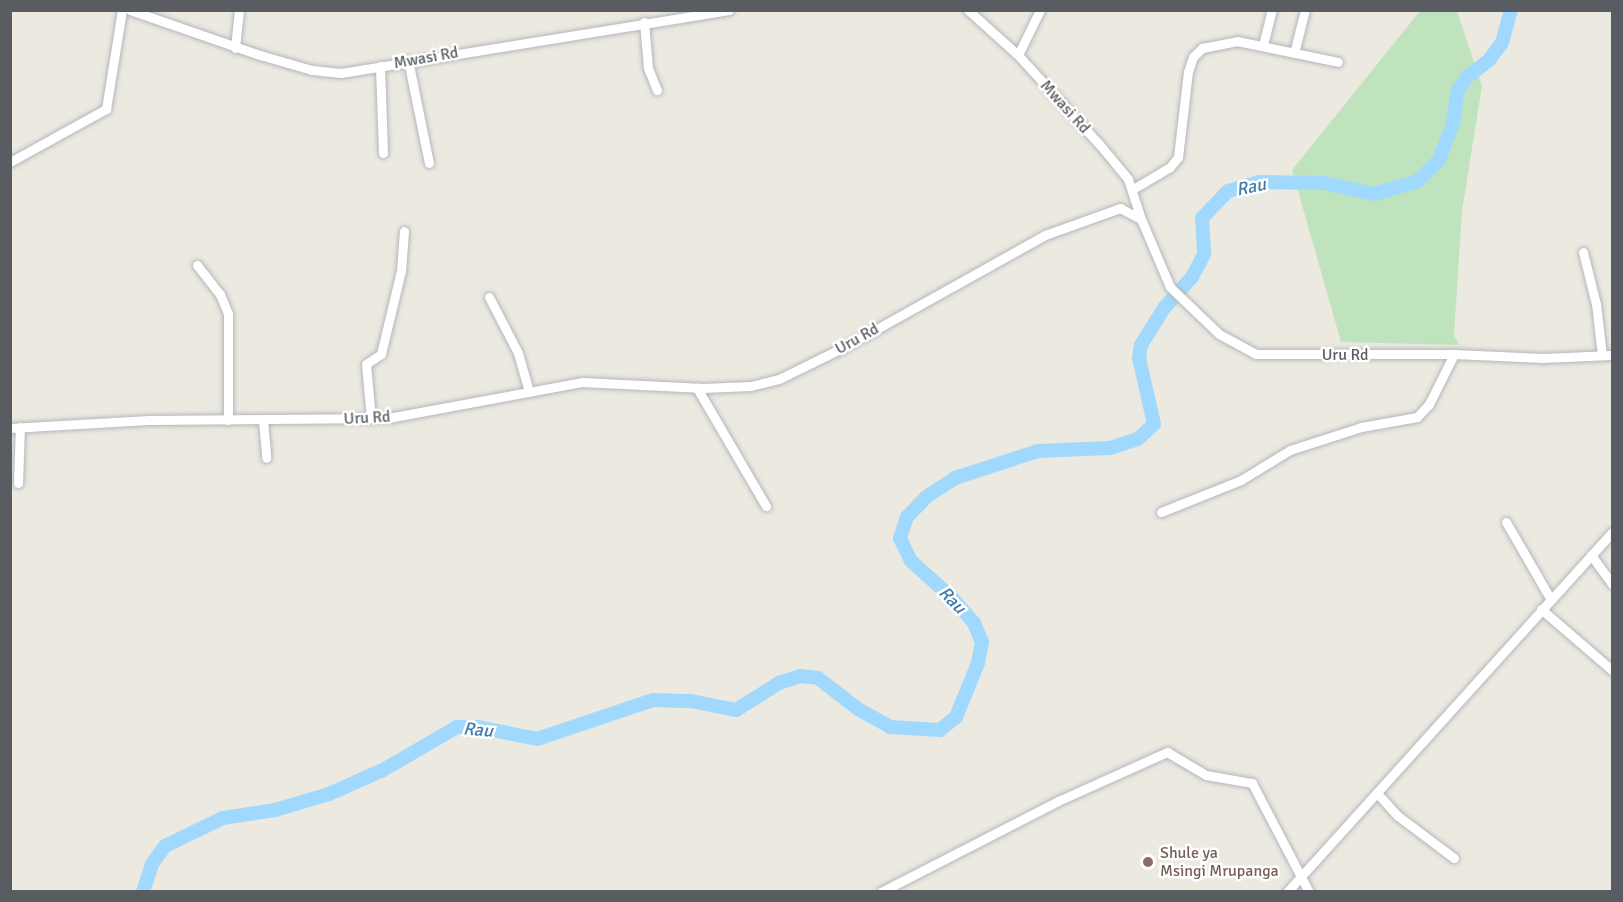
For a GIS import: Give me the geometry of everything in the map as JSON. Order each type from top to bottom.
[{"type":"street","points":[[10,162],[106,109],[122,10]]},
{"type":"street","name":"Mwasi Rd","points":[[130,10],[235,48],[324,72],[514,46],[644,22],[729,10]]},
{"type":"street","points":[[235,48],[239,10]]},
{"type":"street","name":"Mwasi Rd","points":[[968,10],[1018,55],[1100,145],[1133,189],[1141,219]]},
{"type":"street","points":[[1018,55],[1040,10]]},
{"type":"street","points":[[1263,45],[1272,10]]},
{"type":"street","points":[[1294,53],[1305,10]]},
{"type":"street","points":[[644,22],[648,68],[657,90]]},
{"type":"street","points":[[1133,189],[1170,167],[1178,157],[1193,57],[1202,48],[1227,41],[1263,45],[1338,62]]},
{"type":"street","points":[[408,60],[429,163]]},
{"type":"street","points":[[380,66],[383,153]]},
{"type":"street","name":"Uru Rd","points":[[15,428],[90,422],[371,418],[415,414],[529,391],[604,382],[697,388],[751,386],[779,380],[1045,235],[1120,208],[1141,219],[1161,270],[1177,294],[1218,334],[1256,354],[1454,354],[1495,358],[1612,355]]},
{"type":"street","points":[[371,418],[366,364],[380,356],[401,271],[404,231]]},
{"type":"street","points":[[1583,252],[1596,304],[1602,355]]},
{"type":"street","points":[[197,265],[220,294],[228,314],[228,420]]},
{"type":"street","points":[[489,297],[518,353],[529,391]]},
{"type":"street","points":[[1161,512],[1207,496],[1311,442],[1417,417],[1429,404],[1454,354]]},
{"type":"street","points":[[697,388],[766,506]]},
{"type":"street","points":[[263,420],[266,458]]},
{"type":"street","points":[[15,428],[18,483]]},
{"type":"street","points":[[1506,522],[1550,598]]},
{"type":"street","points":[[1287,891],[1612,532]]},
{"type":"street","points":[[1591,555],[1612,584]]},
{"type":"street","points":[[1541,609],[1612,670]]},
{"type":"street","points":[[881,891],[1058,801],[1167,752],[1206,775],[1252,783],[1299,878],[1309,891]]},
{"type":"street","points":[[1377,793],[1406,823],[1454,858]]},
{"type":"green space","points":[[1420,11],[1457,11],[1482,86],[1462,211],[1454,335],[1459,345],[1341,342],[1292,170]]},
{"type":"waterway","name":"Rau","points":[[143,892],[152,864],[165,846],[223,818],[275,810],[329,794],[383,770],[457,727],[478,727],[537,739],[653,700],[691,701],[736,710],[779,683],[800,676],[818,678],[858,709],[890,727],[940,730],[956,717],[978,663],[982,642],[974,623],[951,597],[911,561],[900,538],[907,517],[926,497],[955,478],[1038,451],[1110,448],[1138,439],[1154,424],[1139,358],[1141,345],[1164,308],[1192,277],[1204,254],[1202,218],[1228,191],[1259,182],[1324,183],[1374,194],[1418,181],[1439,160],[1453,124],[1458,90],[1466,78],[1489,60],[1502,43],[1511,10]]},
{"type":"place","name":"Shule ya Msingi Mrupanga","points":[[1148,862]]}]
